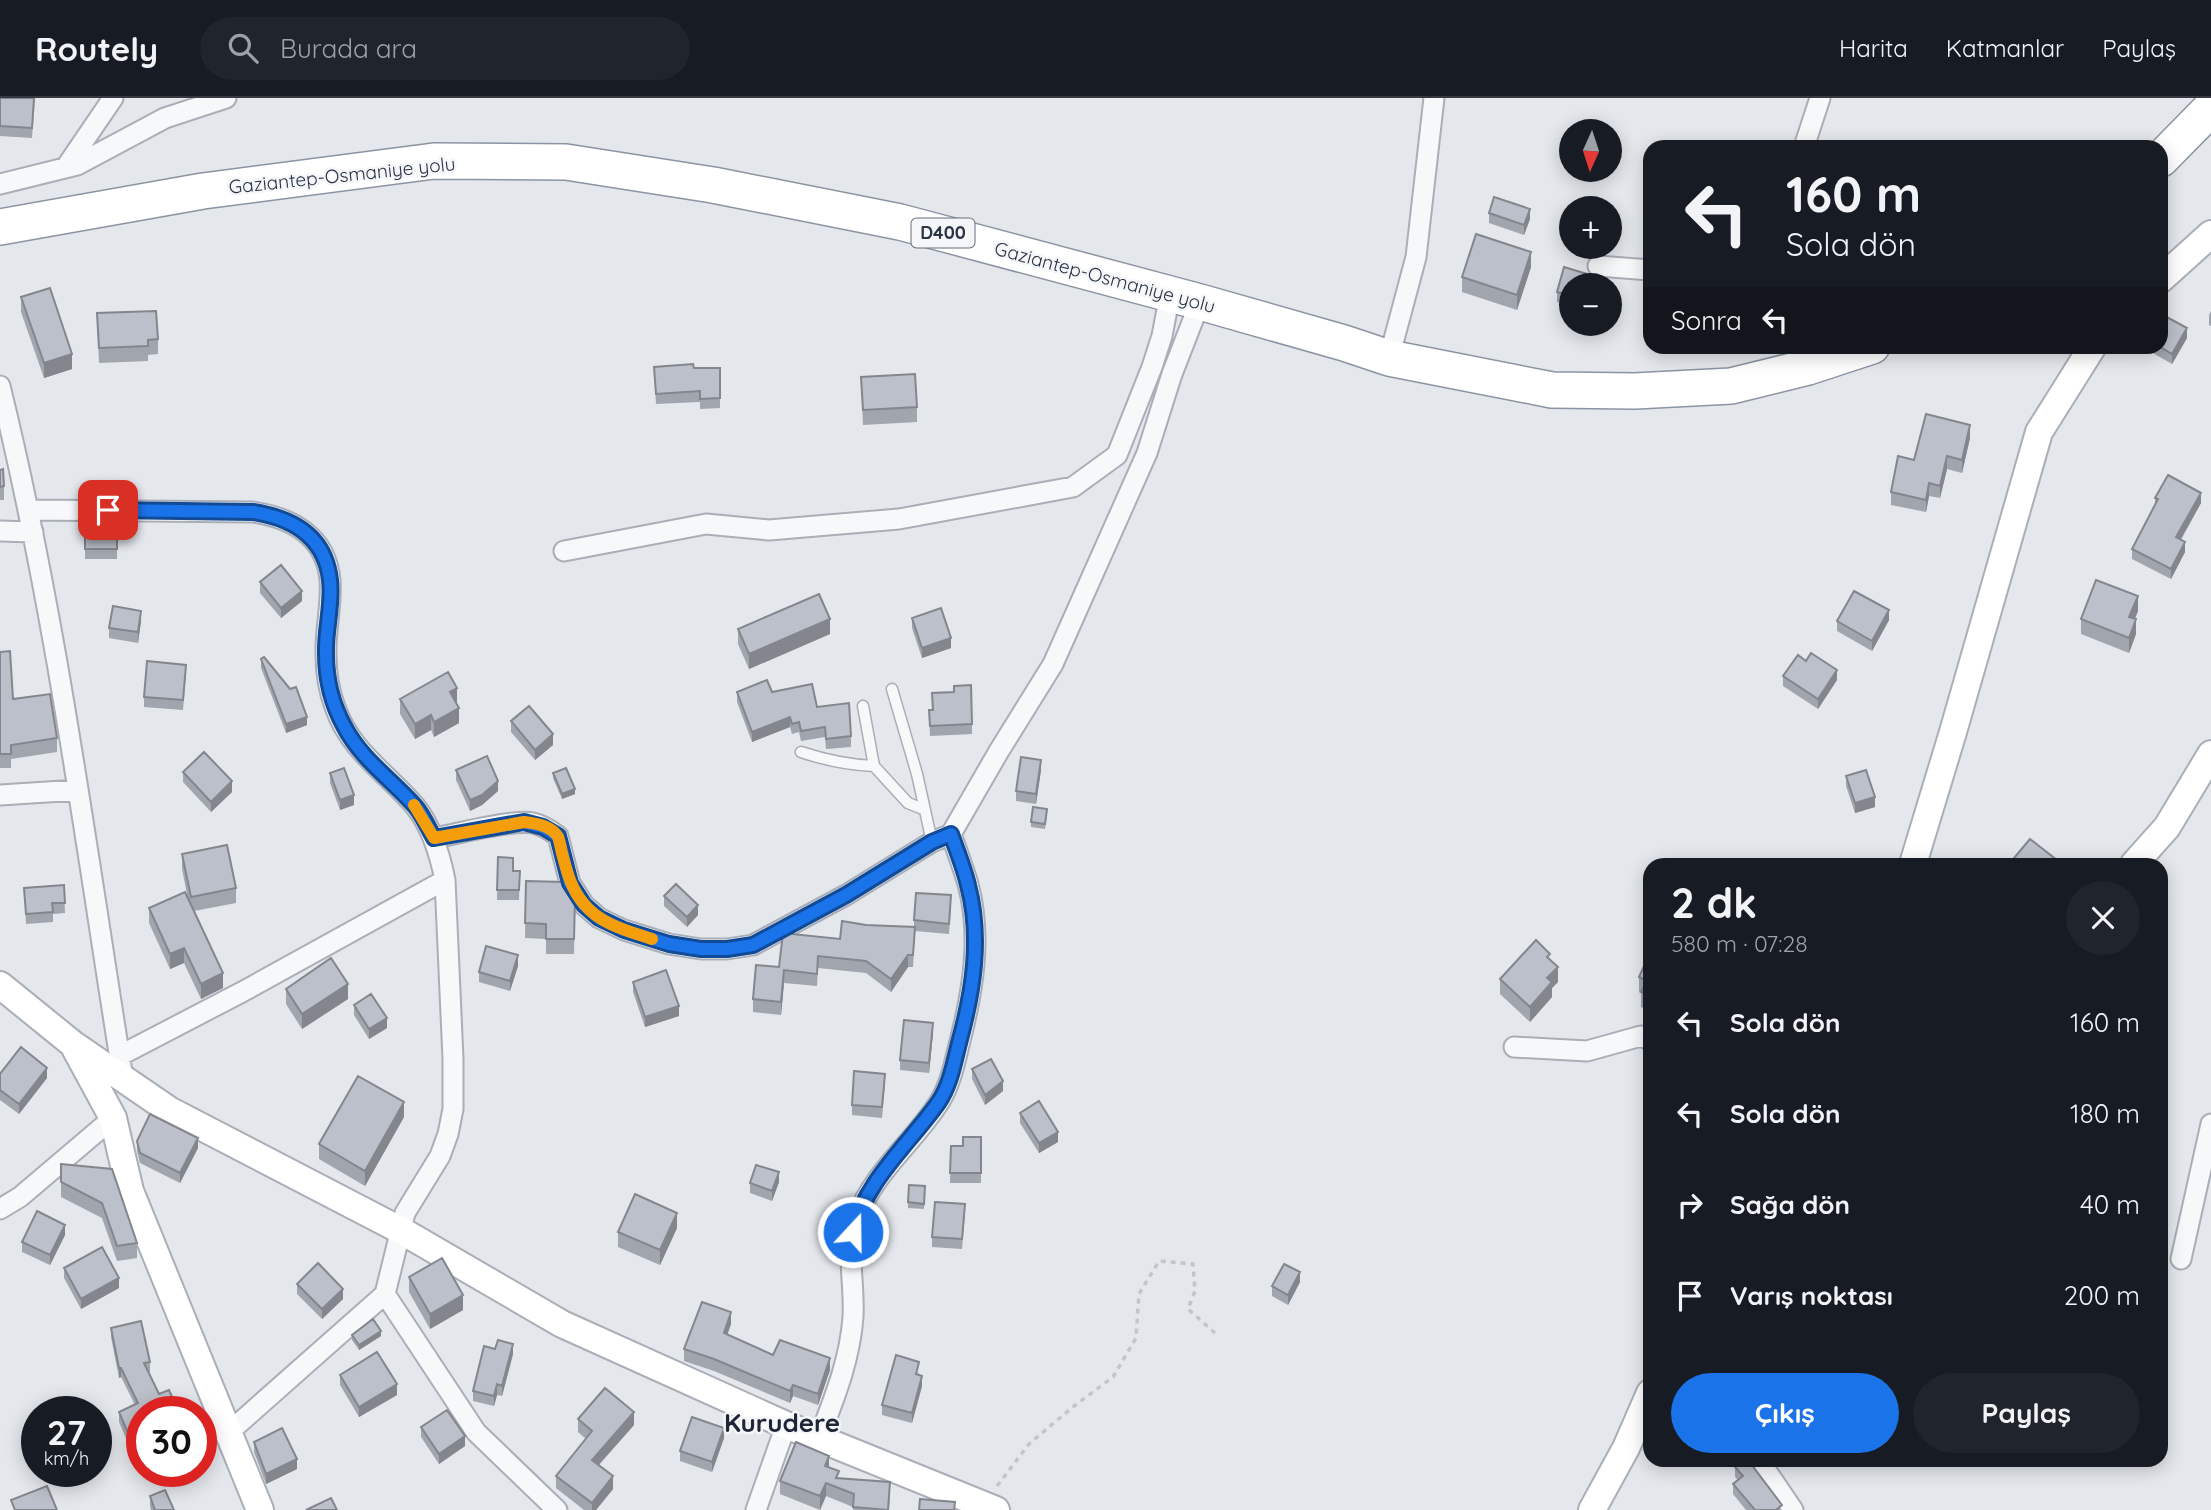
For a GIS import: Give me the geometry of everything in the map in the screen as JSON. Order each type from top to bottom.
[{"type":"highway","points":[[2168,152],[2211,108]]},
{"type":"highway","name":"Gaziantep-Osmaniye yolu","points":[[0,227],[203,191],[435,161],[566,162],[713,185],[900,222],[1185,298],[1389,358],[1552,390],[1634,391],[1731,386],[1848,354]]},
{"type":"street","points":[[66,167],[113,98]]},
{"type":"street","points":[[0,184],[76,164],[165,118],[226,98]]},
{"type":"street","points":[[1389,358],[1416,257],[1434,98]]},
{"type":"street","points":[[1806,140],[1820,98]]},
{"type":"street","points":[[2168,273],[2211,234]]},
{"type":"street","points":[[1598,266],[1643,269]]},
{"type":"street","points":[[564,551],[706,524],[769,530],[900,519],[1073,487],[1118,455],[1162,336],[1185,298]]},
{"type":"street","points":[[434,838],[513,823],[534,823],[558,836],[570,883],[584,905],[599,918],[624,930],[669,944],[701,949],[727,949],[753,945],[846,895],[932,842],[951,834],[1053,664],[1147,453],[1172,374],[1185,298]]},
{"type":"street","points":[[1915,858],[2039,432],[2087,354]]},
{"type":"street","points":[[0,386],[29,510],[63,690],[121,1067]]},
{"type":"street","points":[[29,510],[253,512],[275,515],[295,523],[309,534],[327,565],[330,581],[326,655],[328,684],[335,708],[360,751],[416,807],[434,838],[445,880],[453,1109],[440,1156],[405,1213],[385,1294],[228,1433]]},
{"type":"street","points":[[0,531],[33,532]]},
{"type":"street","points":[[2139,858],[2167,827],[2211,754]]},
{"type":"street","points":[[0,795],[78,790]]},
{"type":"street","points":[[818,1438],[839,1385],[849,1348],[853,1315],[850,1246],[857,1217],[887,1168],[940,1101],[951,1077],[968,1009],[975,951],[974,919],[968,886],[951,834]]},
{"type":"street","points":[[121,1067],[242,992],[445,880]]},
{"type":"street","points":[[0,985],[74,1045],[121,1067],[169,1110],[402,1231],[562,1324],[818,1438],[989,1508]]},
{"type":"street","points":[[1514,1047],[1587,1051],[1643,1036]]},
{"type":"street","points":[[74,1045],[113,1118],[130,1191],[260,1510]]},
{"type":"street","points":[[0,1209],[20,1197],[113,1118]]},
{"type":"street","points":[[2181,1259],[2211,1124]]},
{"type":"street","points":[[385,1294],[476,1433],[557,1510]]},
{"type":"street","points":[[1592,1510],[1626,1448],[1643,1409]]},
{"type":"street","points":[[756,1510],[786,1424]]},
{"type":"street","points":[[1764,1467],[1793,1510]]},
{"type":"lane","points":[[892,689],[904,726],[932,842]]},
{"type":"lane","points":[[863,706],[874,766],[908,803],[923,808]]},
{"type":"lane","points":[[801,752],[839,763],[874,766]]},
{"type":"path","points":[[989,1508],[997,1486],[1030,1444],[1113,1377],[1136,1338],[1139,1294],[1159,1261],[1193,1264],[1195,1291],[1188,1309],[1215,1333]]},
{"type":"building","points":[[0,98],[34,98],[32,128],[0,126]]},
{"type":"building","points":[[1494,197],[1530,209],[1524,225],[1489,213]]},
{"type":"building","points":[[1476,234],[1531,252],[1517,295],[1462,277]]},
{"type":"building","points":[[1564,267],[1584,273],[1562,273]]},
{"type":"building","points":[[50,288],[72,354],[44,363],[21,297]]},
{"type":"building","points":[[156,311],[158,339],[148,340],[148,346],[99,348],[97,313]]},
{"type":"building","points":[[2168,318],[2187,328],[2172,354],[2168,352]]},
{"type":"building","points":[[693,364],[694,368],[720,368],[720,398],[700,399],[700,391],[656,394],[654,367]]},
{"type":"building","points":[[915,374],[917,407],[863,410],[861,377]]},
{"type":"building","points":[[1926,414],[1970,425],[1962,460],[1947,456],[1940,486],[1929,483],[1926,500],[1891,492],[1898,456],[1914,460]]},
{"type":"building","points":[[3,469],[4,486],[0,487],[0,470]]},
{"type":"building","points":[[2168,475],[2201,493],[2176,537],[2185,542],[2171,569],[2132,549]]},
{"type":"building","points":[[85,513],[117,513],[117,549],[85,549]]},
{"type":"building","points":[[281,565],[302,591],[281,608],[260,582]]},
{"type":"building","points":[[2096,580],[2138,596],[2129,617],[2136,619],[2129,638],[2081,619]]},
{"type":"building","points":[[1854,591],[1889,610],[1872,641],[1837,621]]},
{"type":"building","points":[[819,594],[830,619],[749,654],[738,629]]},
{"type":"building","points":[[113,606],[141,611],[138,632],[109,628]]},
{"type":"building","points":[[941,608],[951,638],[922,648],[912,618]]},
{"type":"building","points":[[10,651],[13,699],[50,694],[57,738],[11,745],[11,754],[0,754],[0,652]]},
{"type":"building","points":[[1811,653],[1837,670],[1818,699],[1783,676],[1798,655],[1806,661]]},
{"type":"building","points":[[264,657],[290,689],[296,687],[307,717],[286,724],[261,659]]},
{"type":"building","points":[[147,661],[186,665],[183,700],[144,697]]},
{"type":"building","points":[[448,672],[457,688],[450,692],[459,708],[434,722],[431,715],[415,724],[400,699]]},
{"type":"building","points":[[767,680],[772,692],[812,684],[817,707],[849,703],[851,736],[826,739],[825,727],[801,731],[799,722],[792,724],[790,717],[752,732],[737,692]]},
{"type":"building","points":[[971,685],[972,724],[930,726],[932,693],[954,692],[954,686]]},
{"type":"building","points":[[529,706],[553,734],[535,750],[511,721]]},
{"type":"building","points":[[204,752],[232,781],[211,802],[183,772]]},
{"type":"building","points":[[487,756],[498,781],[482,795],[470,800],[456,770]]},
{"type":"building","points":[[1021,757],[1041,760],[1036,794],[1016,791]]},
{"type":"building","points":[[344,768],[354,795],[340,800],[330,773]]},
{"type":"building","points":[[566,768],[575,789],[562,794],[553,773]]},
{"type":"building","points":[[1866,770],[1875,797],[1855,803],[1846,776]]},
{"type":"building","points":[[1033,807],[1047,809],[1045,824],[1031,822]]},
{"type":"building","points":[[2030,839],[2054,858],[2014,858]]},
{"type":"building","points":[[227,845],[236,888],[191,897],[182,854]]},
{"type":"building","points":[[498,857],[513,858],[513,871],[520,871],[519,890],[497,890]]},
{"type":"building","points":[[526,881],[564,882],[575,898],[574,939],[546,939],[546,924],[525,923]]},
{"type":"building","points":[[676,884],[698,905],[687,917],[664,896]]},
{"type":"building","points":[[64,885],[65,903],[52,903],[53,912],[26,914],[24,888]]},
{"type":"building","points":[[185,892],[223,973],[201,984],[184,948],[170,954],[149,908]]},
{"type":"building","points":[[916,893],[951,895],[949,924],[914,920]]},
{"type":"building","points":[[842,921],[915,927],[913,955],[908,955],[891,979],[866,961],[818,956],[817,974],[784,970],[781,1002],[753,999],[756,965],[779,967],[783,933],[840,939]]},
{"type":"building","points":[[1536,940],[1550,954],[1547,957],[1558,967],[1547,978],[1552,982],[1530,1007],[1500,979]]},
{"type":"building","points":[[486,946],[518,955],[510,981],[479,972]]},
{"type":"building","points":[[331,958],[348,984],[302,1014],[286,989]]},
{"type":"building","points":[[666,970],[679,1006],[645,1017],[633,982]]},
{"type":"building","points":[[371,994],[387,1018],[369,1029],[354,1005]]},
{"type":"building","points":[[904,1020],[933,1023],[929,1063],[900,1060]]},
{"type":"building","points":[[21,1047],[47,1068],[19,1104],[0,1090],[0,1074]]},
{"type":"building","points":[[991,1059],[1003,1081],[985,1095],[972,1069]]},
{"type":"building","points":[[854,1071],[885,1074],[882,1107],[852,1105]]},
{"type":"building","points":[[358,1076],[404,1102],[365,1171],[319,1144]]},
{"type":"building","points":[[1039,1101],[1058,1132],[1039,1143],[1020,1113]]},
{"type":"building","points":[[150,1114],[198,1138],[180,1173],[140,1153],[137,1141]]},
{"type":"building","points":[[963,1137],[981,1137],[981,1173],[950,1173],[951,1146],[963,1146]]},
{"type":"building","points":[[61,1164],[112,1169],[137,1243],[117,1246],[102,1203],[61,1182]]},
{"type":"building","points":[[756,1165],[779,1172],[772,1191],[750,1183]]},
{"type":"building","points":[[909,1185],[925,1186],[924,1204],[908,1202]]},
{"type":"building","points":[[635,1194],[677,1213],[660,1250],[618,1232]]},
{"type":"building","points":[[935,1202],[965,1204],[962,1239],[932,1237]]},
{"type":"building","points":[[37,1211],[65,1225],[50,1255],[22,1242]]},
{"type":"building","points":[[102,1247],[119,1278],[81,1299],[64,1268]]},
{"type":"building","points":[[442,1258],[463,1295],[430,1314],[409,1277]]},
{"type":"building","points":[[318,1263],[343,1289],[322,1309],[297,1284]]},
{"type":"building","points":[[1284,1264],[1300,1272],[1288,1295],[1272,1286]]},
{"type":"building","points":[[702,1302],[731,1312],[724,1333],[773,1355],[780,1340],[830,1358],[818,1394],[793,1385],[790,1391],[684,1349]]},
{"type":"building","points":[[373,1319],[381,1331],[359,1345],[352,1335]]},
{"type":"building","points":[[141,1321],[150,1362],[144,1363],[159,1394],[169,1390],[172,1396],[135,1396],[119,1368],[111,1328]]},
{"type":"building","points":[[498,1340],[513,1344],[502,1386],[497,1384],[494,1396],[473,1391],[484,1346],[495,1349]]},
{"type":"building","points":[[377,1352],[397,1384],[359,1407],[340,1375]]},
{"type":"building","points":[[896,1355],[919,1362],[916,1374],[922,1376],[912,1413],[882,1405]]},
{"type":"building","points":[[605,1388],[634,1412],[592,1460],[613,1476],[592,1503],[556,1476],[592,1431],[578,1419]]},
{"type":"building","points":[[126,1409],[126,1428],[119,1412]]},
{"type":"building","points":[[447,1410],[465,1436],[439,1454],[421,1427]]},
{"type":"building","points":[[692,1417],[724,1428],[712,1462],[680,1451]]},
{"type":"building","points":[[282,1428],[297,1459],[266,1474],[254,1442]]},
{"type":"building","points":[[796,1442],[829,1456],[825,1466],[839,1471],[836,1478],[890,1482],[888,1510],[853,1507],[854,1494],[826,1483],[820,1496],[780,1481]]},
{"type":"building","points":[[1735,1467],[1753,1467],[1782,1505],[1776,1510],[1755,1510],[1733,1484],[1743,1476]]},
{"type":"building","points":[[47,1487],[57,1510],[15,1510],[11,1500]]},
{"type":"building","points":[[165,1490],[174,1510],[155,1510],[150,1496]]},
{"type":"building","points":[[331,1498],[337,1510],[306,1510]]},
{"type":"building","points":[[920,1499],[955,1502],[954,1510],[919,1510]]},
{"type":"slow traffic","points":[[414,805],[434,838],[524,822],[534,823],[551,831],[558,836],[570,883],[584,905],[599,918],[652,939]]},
{"type":"district","name":"Kurudere","points":[[782,1423]]},
{"type":"route","points":[[108,510],[253,512],[275,515],[295,523],[309,534],[327,565],[330,581],[326,655],[328,684],[345,729],[360,751],[416,807],[434,838],[524,822],[534,823],[551,831],[558,836],[570,883],[584,905],[599,918],[624,930],[669,944],[701,949],[753,945],[846,895],[932,842],[951,834],[968,886],[974,919],[974,978],[968,1009],[951,1077],[940,1101],[869,1194],[857,1217],[853,1232]]}]
